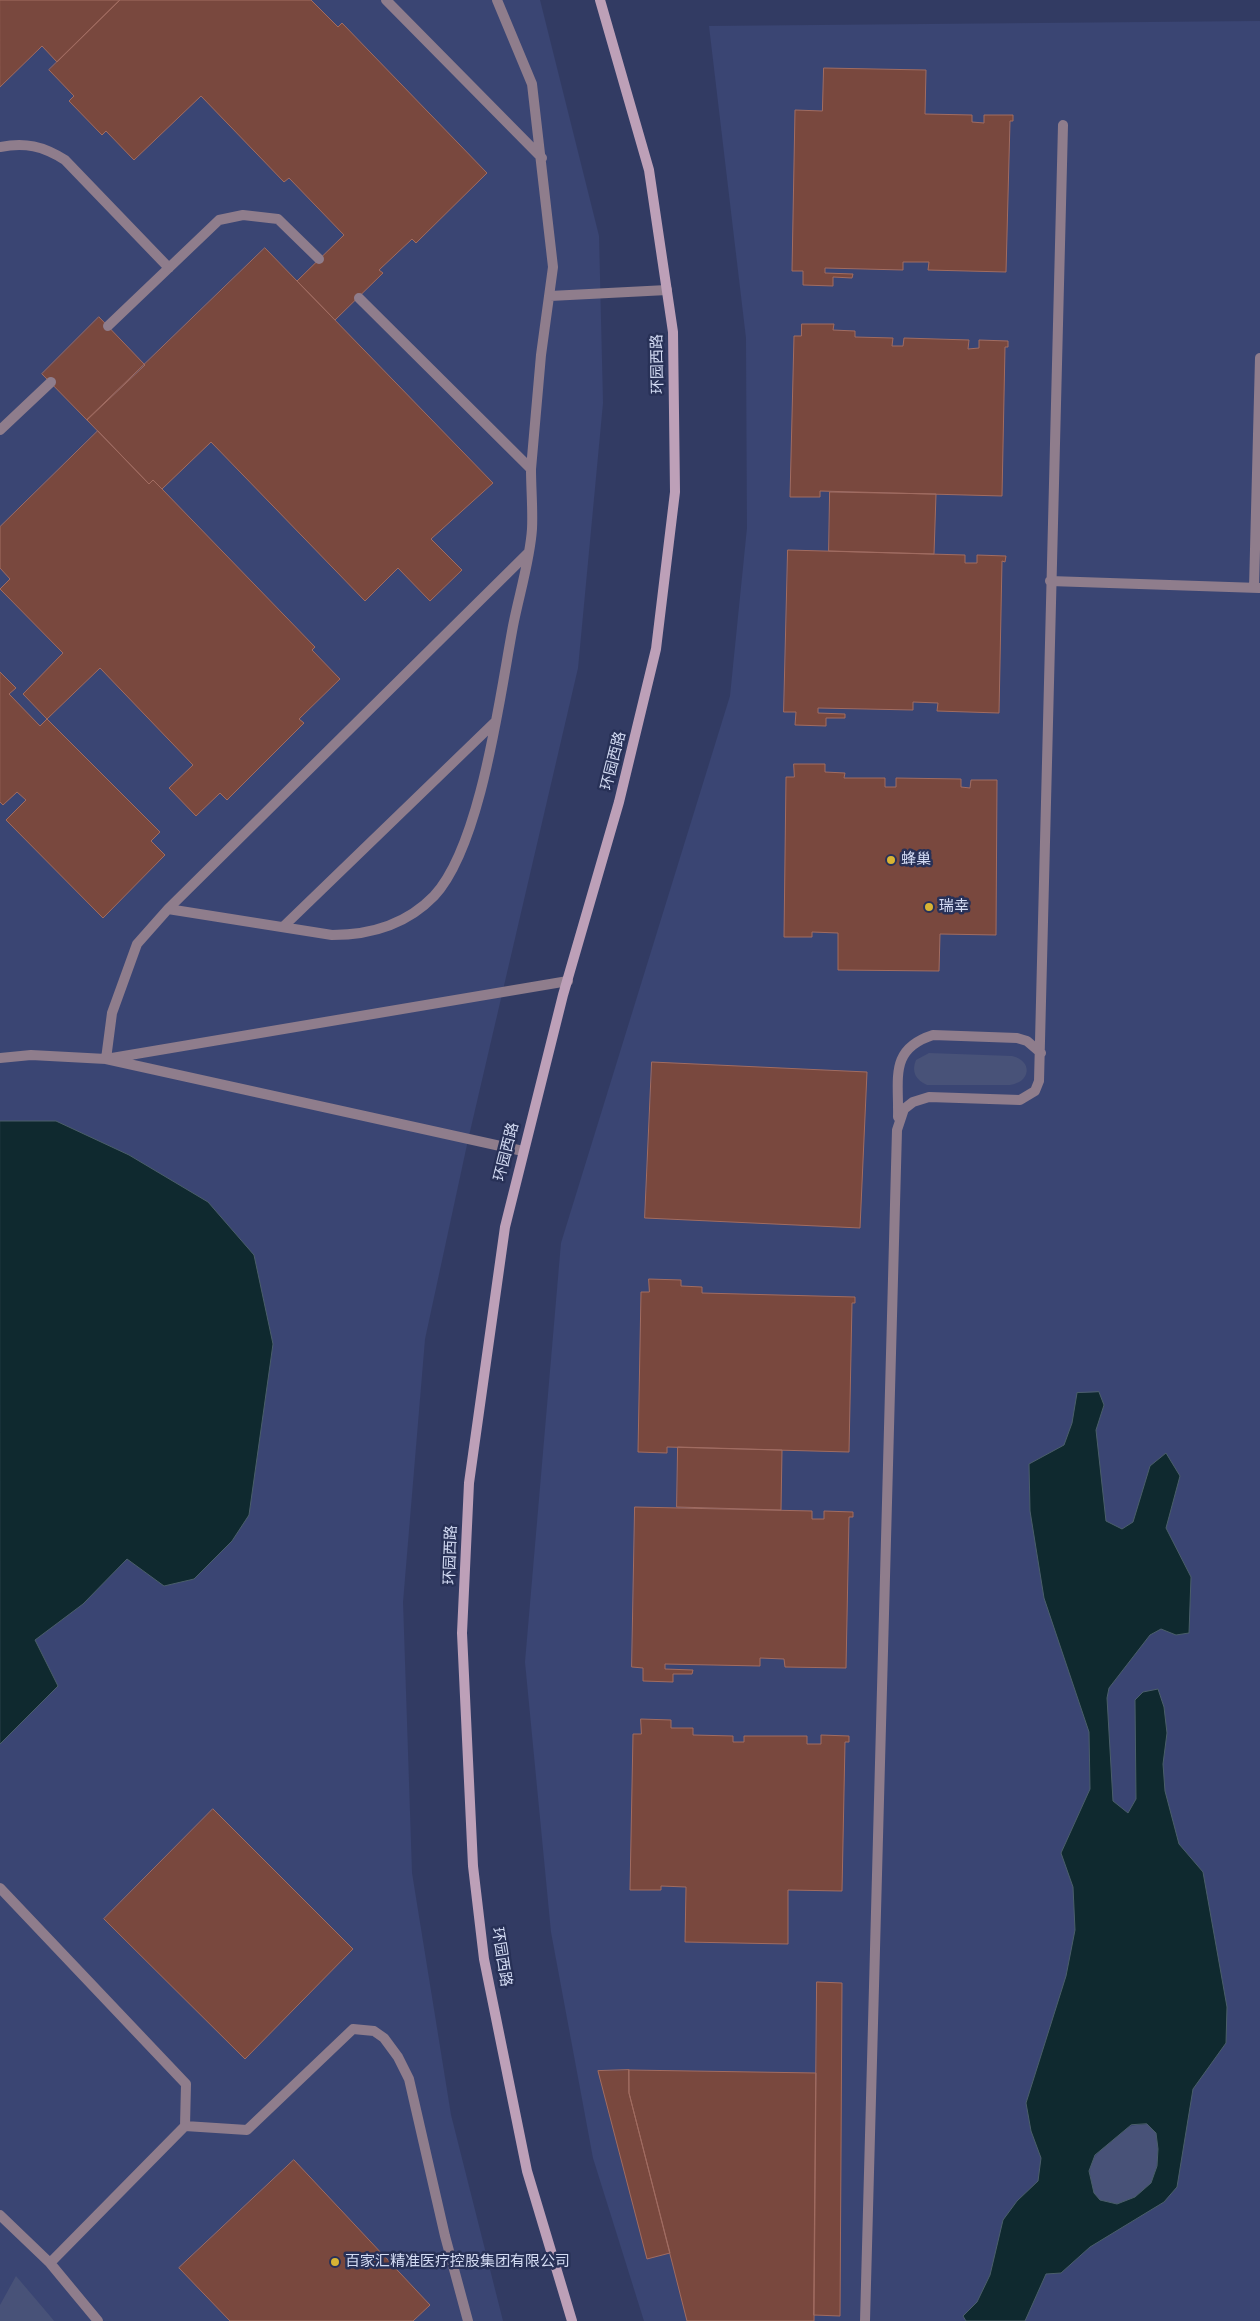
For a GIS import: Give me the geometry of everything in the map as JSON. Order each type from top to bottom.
[{"type":"street","name":"环园西路","points":[[572,2321],[527,2171],[484,1959],[473,1866],[462,1633],[469,1483],[505,1227],[522,1151],[619,802],[656,649],[675,492],[673,332],[649,170],[600,0]]},
{"type":"lane","points":[[386,0],[542,158]]},
{"type":"lane","points":[[168,909],[332,935],[354,935],[375,932],[396,924],[415,912],[434,895],[449,875],[466,834],[488,756],[532,530],[531,469],[541,355],[553,267],[532,84],[498,0]]},
{"type":"lane","points":[[897,1130],[904,1109],[920,1098],[1020,1100],[1028,1097],[1035,1091],[1039,1081],[1062,125]]},
{"type":"lane","points":[[0,147],[15,144],[32,144],[50,150],[65,160],[169,268]]},
{"type":"lane","points":[[108,326],[219,220],[242,215],[278,219],[319,259]]},
{"type":"lane","points":[[550,296],[667,290]]},
{"type":"lane","points":[[358,298],[531,469]]},
{"type":"lane","points":[[1050,581],[1257,588],[1260,358]]},
{"type":"lane","points":[[0,430],[50,382]]},
{"type":"lane","points":[[106,1059],[112,1013],[137,944],[168,909],[528,553]]},
{"type":"lane","points":[[284,926],[495,722]]},
{"type":"lane","points":[[106,1059],[568,981]]},
{"type":"lane","points":[[865,2321],[897,1130],[901,1056],[910,1045],[920,1039],[933,1035],[1017,1038],[1027,1041],[1041,1053]]},
{"type":"lane","points":[[0,1058],[31,1055],[106,1059],[522,1151]]},
{"type":"lane","points":[[0,1888],[186,2084],[185,2126],[50,2263]]},
{"type":"lane","points":[[185,2126],[247,2130],[354,2029],[374,2031],[391,2047],[409,2079],[445,2236],[468,2321]]},
{"type":"lane","points":[[0,2215],[50,2263],[98,2321]]},
{"type":"shaded area","points":[[0,0],[540,0],[599,236],[603,403],[578,668],[468,1140],[425,1339],[403,1602],[412,1873],[451,2115],[503,2321],[0,2321]]},
{"type":"shaded area","points":[[1260,21],[1260,2321],[644,2321],[593,2158],[551,1932],[525,1662],[561,1243],[730,696],[747,528],[746,338],[709,26]]},
{"type":"shaded area","points":[[929,1053],[1012,1056],[1024,1062],[1027,1071],[1022,1080],[1010,1085],[927,1085],[917,1078],[914,1068],[916,1060]]},
{"type":"shaded area","points":[[0,1121],[56,1121],[129,1155],[208,1202],[254,1255],[273,1344],[249,1515],[232,1541],[194,1579],[164,1586],[127,1559],[83,1604],[35,1640],[58,1686],[0,1744]]},
{"type":"shaded area","points":[[1099,1392],[1104,1405],[1096,1430],[1106,1521],[1122,1529],[1133,1522],[1150,1466],[1166,1453],[1180,1476],[1166,1528],[1191,1577],[1189,1633],[1176,1635],[1161,1629],[1150,1635],[1109,1688],[1107,1698],[1113,1801],[1128,1813],[1136,1799],[1135,1700],[1143,1692],[1158,1689],[1164,1707],[1167,1733],[1163,1764],[1165,1791],[1179,1844],[1203,1872],[1227,2007],[1226,2043],[1193,2089],[1177,2187],[1164,2202],[1090,2247],[1061,2273],[1046,2274],[1025,2321],[966,2321],[963,2316],[977,2302],[990,2275],[1003,2220],[1017,2201],[1038,2181],[1041,2158],[1031,2131],[1026,2103],[1066,1976],[1075,1930],[1073,1887],[1061,1853],[1090,1789],[1089,1732],[1044,1598],[1030,1511],[1029,1464],[1064,1445],[1072,1423],[1077,1393]],"holes":[[[1147,2124],[1156,2133],[1158,2149],[1157,2166],[1151,2183],[1135,2197],[1117,2204],[1100,2200],[1094,2193],[1089,2171],[1095,2155],[1131,2125]]]},
{"type":"shaded area","points":[[1147,2124],[1155,2132],[1158,2143],[1156,2166],[1150,2184],[1140,2194],[1127,2201],[1112,2204],[1099,2200],[1095,2196],[1090,2175],[1094,2159],[1112,2138],[1126,2128]]},
{"type":"shaded area","points":[[16,2276],[54,2321],[0,2321],[0,2305]]},
{"type":"building","points":[[0,0],[120,0],[57,62],[42,46],[0,87]]},
{"type":"building","points":[[120,0],[311,0],[338,27],[342,23],[487,173],[416,243],[412,239],[379,270],[383,273],[335,320],[297,281],[344,235],[289,178],[284,182],[201,96],[134,160],[106,131],[102,135],[69,101],[74,96],[49,70]]},
{"type":"building","points":[[824,68],[926,70],[925,114],[972,115],[972,122],[984,123],[984,115],[1013,115],[1013,121],[1010,121],[1006,272],[928,270],[929,262],[903,262],[903,270],[825,268],[825,273],[853,274],[852,278],[833,277],[833,286],[803,285],[803,271],[792,271],[795,110],[822,111]]},
{"type":"building","points":[[265,248],[493,483],[431,539],[462,570],[430,601],[398,568],[365,601],[211,442],[162,489],[153,480],[149,484],[87,420]]},
{"type":"building","points":[[99,317],[145,365],[87,420],[42,374]]},
{"type":"building","points":[[802,324],[834,324],[833,330],[855,331],[855,337],[893,338],[892,346],[903,346],[904,338],[969,340],[968,349],[979,348],[979,340],[1008,341],[1008,347],[1005,347],[1002,496],[820,491],[820,497],[790,497],[794,336],[801,336]]},
{"type":"building","points":[[98,431],[149,484],[153,480],[162,489],[315,647],[312,650],[340,679],[299,719],[304,723],[227,800],[220,793],[196,816],[169,788],[193,765],[100,668],[47,719],[23,694],[63,653],[0,589],[10,579],[0,568],[0,527]]},
{"type":"building","points":[[830,492],[936,494],[934,554],[829,551]]},
{"type":"building","points":[[788,550],[965,555],[965,563],[977,563],[977,555],[1006,556],[1005,562],[1002,561],[999,713],[937,711],[938,703],[913,702],[913,710],[818,708],[818,713],[845,714],[845,718],[826,718],[826,726],[795,725],[796,712],[784,712]]},
{"type":"building","points":[[0,672],[16,688],[9,694],[40,726],[47,719],[160,832],[151,841],[165,855],[103,918],[6,820],[26,800],[17,792],[3,805],[0,802]]},
{"type":"building","name":"蜂巢","points":[[794,764],[825,764],[825,772],[845,773],[844,778],[885,778],[885,787],[896,787],[896,778],[961,779],[961,787],[970,788],[971,780],[997,780],[996,935],[940,934],[939,971],[838,970],[838,933],[812,932],[812,937],[784,937],[786,777],[794,777]]},
{"type":"building","points":[[652,1062],[867,1072],[860,1228],[645,1218]]},
{"type":"building","points":[[649,1279],[681,1280],[681,1286],[702,1287],[702,1293],[855,1297],[855,1303],[852,1303],[849,1452],[667,1447],[667,1453],[638,1452],[641,1292],[649,1292]]},
{"type":"building","points":[[678,1447],[782,1450],[781,1510],[677,1507]]},
{"type":"building","points":[[635,1507],[812,1511],[812,1519],[824,1519],[824,1511],[853,1512],[853,1517],[849,1517],[846,1668],[785,1667],[784,1659],[760,1658],[760,1666],[665,1664],[665,1669],[693,1670],[692,1674],[673,1674],[673,1682],[643,1681],[643,1668],[632,1667]]},
{"type":"building","points":[[641,1719],[671,1720],[671,1728],[693,1728],[693,1735],[733,1736],[733,1742],[744,1742],[744,1736],[807,1736],[807,1744],[821,1744],[821,1735],[849,1736],[849,1742],[845,1742],[842,1891],[788,1890],[788,1944],[685,1942],[686,1887],[661,1886],[661,1890],[630,1890],[633,1734],[641,1734]]},
{"type":"building","points":[[213,1809],[353,1949],[245,2059],[104,1919]]},
{"type":"building","points":[[817,1982],[842,1983],[840,2316],[814,2315]]},
{"type":"building","points":[[629,2070],[629,2093],[670,2253],[647,2259],[598,2071]]},
{"type":"building","points":[[629,2070],[816,2073],[814,2321],[687,2321],[629,2093]]},
{"type":"building","points":[[294,2160],[430,2305],[413,2321],[230,2321],[179,2268]]},
{"type":"place","name":"蜂巢","points":[[891,860]]},
{"type":"place","name":"瑞幸","points":[[929,907]]},
{"type":"place","name":"百家汇精准医疗控股集团有限公司","points":[[335,2262]]}]
